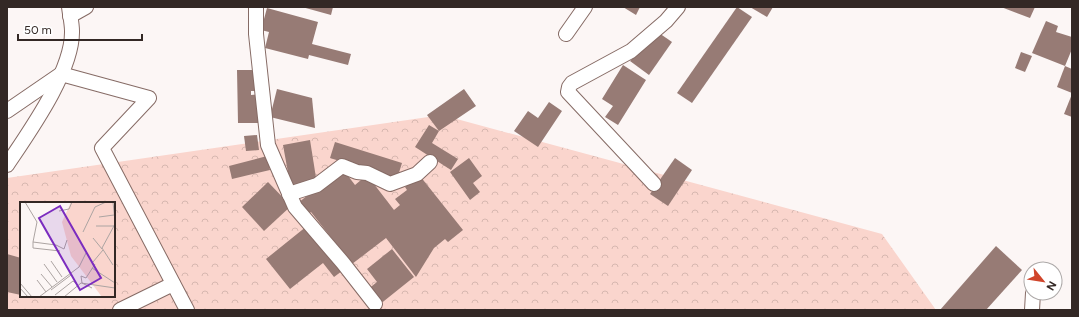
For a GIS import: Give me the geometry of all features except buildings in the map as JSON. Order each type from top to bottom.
[{"type":"street","points":[[7,165],[56,89],[70,47],[72,32],[69,11],[86,7]]},
{"type":"street","points":[[256,7],[256,34],[268,145],[295,207],[343,263],[375,304]]},
{"type":"street","points":[[566,34],[585,7]]},
{"type":"street","points":[[654,184],[568,92],[569,86],[572,83],[632,51],[666,21],[678,7]]},
{"type":"street","points":[[7,111],[61,74],[149,98],[102,148],[187,310]]},
{"type":"street","points":[[289,194],[317,186],[342,166],[358,172],[367,173],[390,184],[417,174],[430,162]]},
{"type":"street","points":[[120,310],[173,284]]},
{"type":"green space","points":[[442,115],[882,234],[936,310],[7,310],[7,178]]}]
